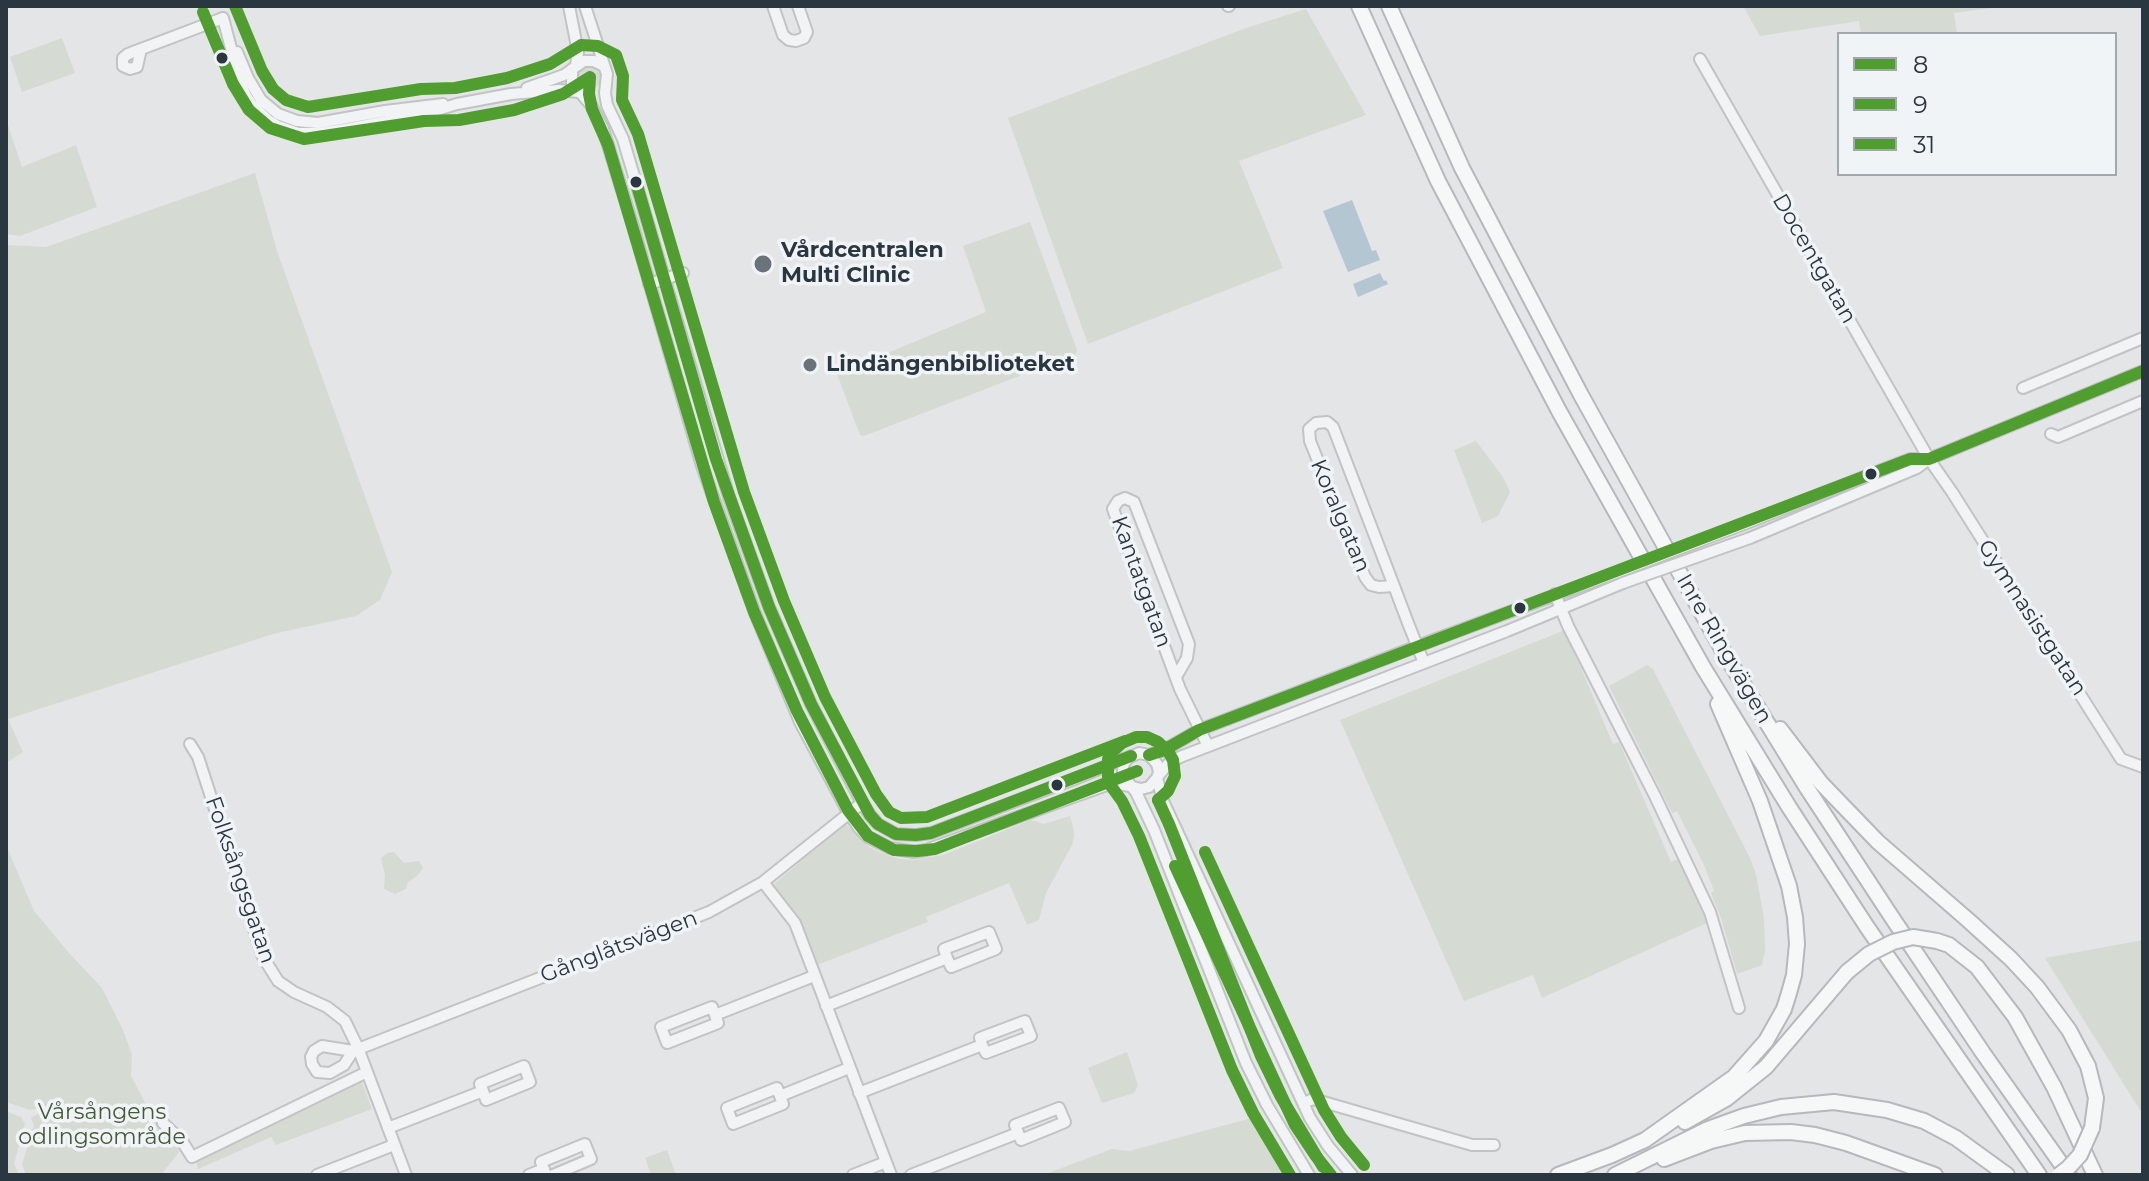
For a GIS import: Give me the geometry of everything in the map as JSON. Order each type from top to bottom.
[{"type":"highway","name":"Inre Ringvägen","points":[[1358,6],[1438,181],[1559,411],[1703,667],[1867,927],[2039,1175]]},
{"type":"highway","name":"Inre Ringvägen","points":[[1390,6],[1462,168],[1581,395],[1723,651],[1807,788],[1893,919],[2069,1175]]},
{"type":"highway","points":[[1723,651],[1821,783],[1878,842],[2011,959],[2037,987],[2069,1030],[2088,1066],[2096,1098],[2092,1128],[2080,1155],[2059,1175]]},
{"type":"highway","points":[[1645,1140],[1734,1077],[1753,1058],[1780,1017],[1794,975],[1796,930],[1789,886],[1760,801],[1703,667]]},
{"type":"highway","points":[[1558,1175],[1612,1155],[1707,1111],[1766,1067],[1847,972],[1869,954],[1893,942],[1913,937],[1949,945],[1977,967],[2015,1017],[2054,1087],[2095,1175]]},
{"type":"highway","points":[[1615,1175],[1708,1129],[1744,1116],[1781,1107],[1834,1102],[1887,1110],[1924,1121],[1956,1138],[2007,1175]]},
{"type":"highway","points":[[1623,1175],[1727,1137],[1779,1131],[1829,1138],[1935,1175]]},
{"type":"street","points":[[218,6],[254,90],[269,107],[287,118],[307,123],[511,94],[559,90],[598,92],[606,85]]},
{"type":"street","points":[[569,6],[578,52],[572,83],[582,93],[603,129],[713,500],[755,613],[800,722],[848,812],[859,828],[890,848],[914,852],[937,847],[1113,783],[1141,789],[1149,787],[1174,759],[1662,568],[1750,538],[1917,468],[1929,459],[2143,371]]},
{"type":"street","points":[[585,6],[607,74],[607,105],[623,139],[716,459],[769,607],[811,704],[862,803],[878,824],[896,834],[931,833],[1139,753],[1149,755],[1164,750],[1199,730],[1417,646],[1910,459],[1929,459]]},
{"type":"street","points":[[773,6],[783,35],[796,41],[804,38],[807,32],[798,6]]},
{"type":"street","points":[[141,49],[223,18]]},
{"type":"street","name":"Docentgatan","points":[[1700,59],[1929,459]]},
{"type":"street","points":[[511,94],[557,79],[589,60],[604,66]]},
{"type":"street","points":[[649,284],[683,273]]},
{"type":"street","points":[[2023,388],[2143,338]]},
{"type":"street","points":[[2051,434],[2058,437],[2143,401]]},
{"type":"street","name":"Koralgatan","points":[[1394,586],[1371,585],[1365,577],[1310,441],[1309,429],[1316,423],[1327,422],[1333,427],[1424,663]]},
{"type":"street","name":"Gymnasistgatan","points":[[1929,459],[2121,759],[2143,767]]},
{"type":"street","name":"Kantatgatan","points":[[1176,677],[1187,658],[1189,644],[1134,502],[1125,498],[1118,501],[1113,509],[1176,677],[1208,746]]},
{"type":"street","points":[[1555,594],[1710,912],[1739,1008]]},
{"type":"street","name":"Folksångsgatan","points":[[190,744],[198,757],[267,966],[286,987],[340,1016],[353,1035],[406,1175]]},
{"type":"street","points":[[1149,755],[1157,764],[1160,791],[1172,821],[1304,1103],[1321,1137],[1352,1175]]},
{"type":"street","points":[[1131,756],[1125,761],[1122,773],[1141,799],[1246,1063],[1309,1175]]},
{"type":"street","name":"Gånglåtsvägen","points":[[356,1049],[709,912],[763,882],[862,803]]},
{"type":"street","points":[[763,882],[795,923],[891,1175]]},
{"type":"street","points":[[989,932],[996,949],[951,967],[947,958],[944,949],[989,932]]},
{"type":"street","points":[[826,1006],[947,958]]},
{"type":"street","points":[[715,1015],[814,976]]},
{"type":"street","points":[[712,1007],[715,1015],[718,1023],[667,1043],[661,1027],[712,1007]]},
{"type":"street","points":[[1025,1021],[1031,1036],[986,1053],[982,1045],[980,1038],[1025,1021]]},
{"type":"street","points":[[859,1093],[982,1045]]},
{"type":"street","points":[[524,1066],[530,1082],[486,1100],[483,1091],[480,1084],[524,1066]]},
{"type":"street","points":[[780,1096],[849,1068]]},
{"type":"street","points":[[163,1123],[182,1141],[192,1157],[367,1072]]},
{"type":"street","points":[[777,1088],[780,1096],[783,1104],[733,1124],[727,1108],[777,1088]]},
{"type":"street","points":[[388,1128],[483,1091]]},
{"type":"street","points":[[1304,1103],[1313,1099],[1472,1145],[1494,1145]]},
{"type":"street","points":[[1059,1108],[1065,1122],[1021,1140],[1018,1133],[1015,1125],[1059,1108]]},
{"type":"street","points":[[911,1175],[1018,1133]]},
{"type":"street","points":[[317,1175],[394,1145]]},
{"type":"street","points":[[853,1175],[886,1162]]},
{"type":"street","points":[[529,1175],[548,1173]]},
{"type":"green space","points":[[1743,6],[2001,6],[1954,13],[1957,32],[1861,32],[1859,21],[1760,36]]},
{"type":"green space","points":[[1306,9],[1366,115],[1239,161],[1283,268],[1088,344],[1008,118],[1246,28]]},
{"type":"green space","points":[[62,38],[75,73],[22,92],[10,57]]},
{"type":"green space","points":[[589,65],[600,72],[601,77],[594,88],[589,89],[578,82],[577,77],[584,66]]},
{"type":"green space","points":[[6,119],[22,167],[76,145],[97,207],[20,236],[6,234]]},
{"type":"green space","points":[[255,173],[278,254],[392,572],[380,600],[356,616],[273,634],[8,719],[23,752],[6,763],[6,245],[46,247]]},
{"type":"green space","points":[[1030,222],[1076,354],[860,435],[837,374],[986,312],[963,246]]},
{"type":"green space","points":[[1476,441],[1503,477],[1510,492],[1498,516],[1482,523],[1454,450]]},
{"type":"green space","points":[[1565,630],[1613,744],[1619,742],[1671,862],[1681,858],[1709,922],[1542,998],[1533,975],[1464,1001],[1340,720]]},
{"type":"green space","points":[[1647,665],[1653,669],[1756,874],[1764,918],[1765,950],[1762,965],[1737,974],[1704,865],[1677,811],[1672,813],[1609,686]]},
{"type":"green space","points":[[1070,816],[1074,836],[1072,845],[1046,893],[1039,920],[1027,925],[1009,883],[926,917],[928,922],[817,965],[800,918],[773,885],[845,823],[869,847],[900,859],[915,860],[943,855],[1031,820],[1044,824]]},
{"type":"green space","name":"Vårsångens odlingsområde","points":[[6,845],[34,911],[102,988],[132,1055],[131,1076],[155,1121],[180,1151],[161,1175],[26,1175],[22,1164],[34,1125],[31,1118],[52,1105],[30,1110],[6,1102]]},
{"type":"green space","points":[[394,852],[404,863],[419,861],[423,868],[408,882],[406,889],[395,894],[384,889],[381,858]]},
{"type":"green space","points":[[2143,940],[2143,1115],[2045,958]]},
{"type":"green space","points":[[1127,1052],[1138,1085],[1134,1093],[1102,1103],[1088,1068]]},
{"type":"green space","points":[[360,1077],[372,1109],[276,1145],[271,1137],[198,1169],[195,1158]]},
{"type":"green space","points":[[6,1111],[21,1117],[25,1124],[14,1164],[19,1175],[6,1175]]},
{"type":"green space","points":[[1252,1118],[1292,1175],[1043,1175],[1112,1149],[1129,1151]]},
{"type":"green space","points":[[667,1150],[676,1175],[651,1175],[645,1158]]},
{"type":"water","points":[[1352,200],[1372,251],[1376,250],[1380,260],[1348,272],[1323,211]]},
{"type":"water","points":[[1380,273],[1388,284],[1358,297],[1353,284]]},
{"type":"transit line","name":"31","points":[[235,6],[262,71],[273,89],[286,100],[308,107],[507,78],[550,64],[581,45],[598,46],[616,55],[623,76],[622,100],[638,134],[744,492],[784,601],[825,697],[876,794],[889,812],[901,818],[927,817],[1125,741]]},
{"type":"transit line","name":"9","points":[[203,12],[233,84],[249,110],[270,128],[304,139],[514,110],[563,94],[590,77],[592,109],[608,145],[714,502],[754,612],[797,711],[848,810],[868,836],[894,850],[935,849],[1137,771]]},
{"type":"transit line","name":"8","points":[[636,182],[716,459],[769,607],[811,704],[870,815],[878,824],[896,834],[931,833],[1131,756]]},
{"type":"transit line","name":"8","points":[[1149,755],[1199,730],[1910,459],[1929,459],[2143,371]]},
{"type":"transit line","name":"9","points":[[1158,800],[1168,791],[1175,776],[1168,751],[1147,737],[1136,737],[1122,743],[1108,759],[1108,782],[1122,801],[1139,836],[1232,1070],[1253,1113],[1290,1175]]},
{"type":"transit line","name":"31","points":[[1158,800],[1261,1056],[1281,1097],[1323,1167]]},
{"type":"transit line","name":"31","points":[[1205,852],[1324,1110],[1364,1165]]},
{"type":"transit line","name":"9","points":[[1175,866],[1295,1125],[1331,1175]]},
{"type":"place","name":"Vårdcentralen Multi Clinic","points":[[763,264]]},
{"type":"place","name":"Lindängenbiblioteket","points":[[810,365]]}]
